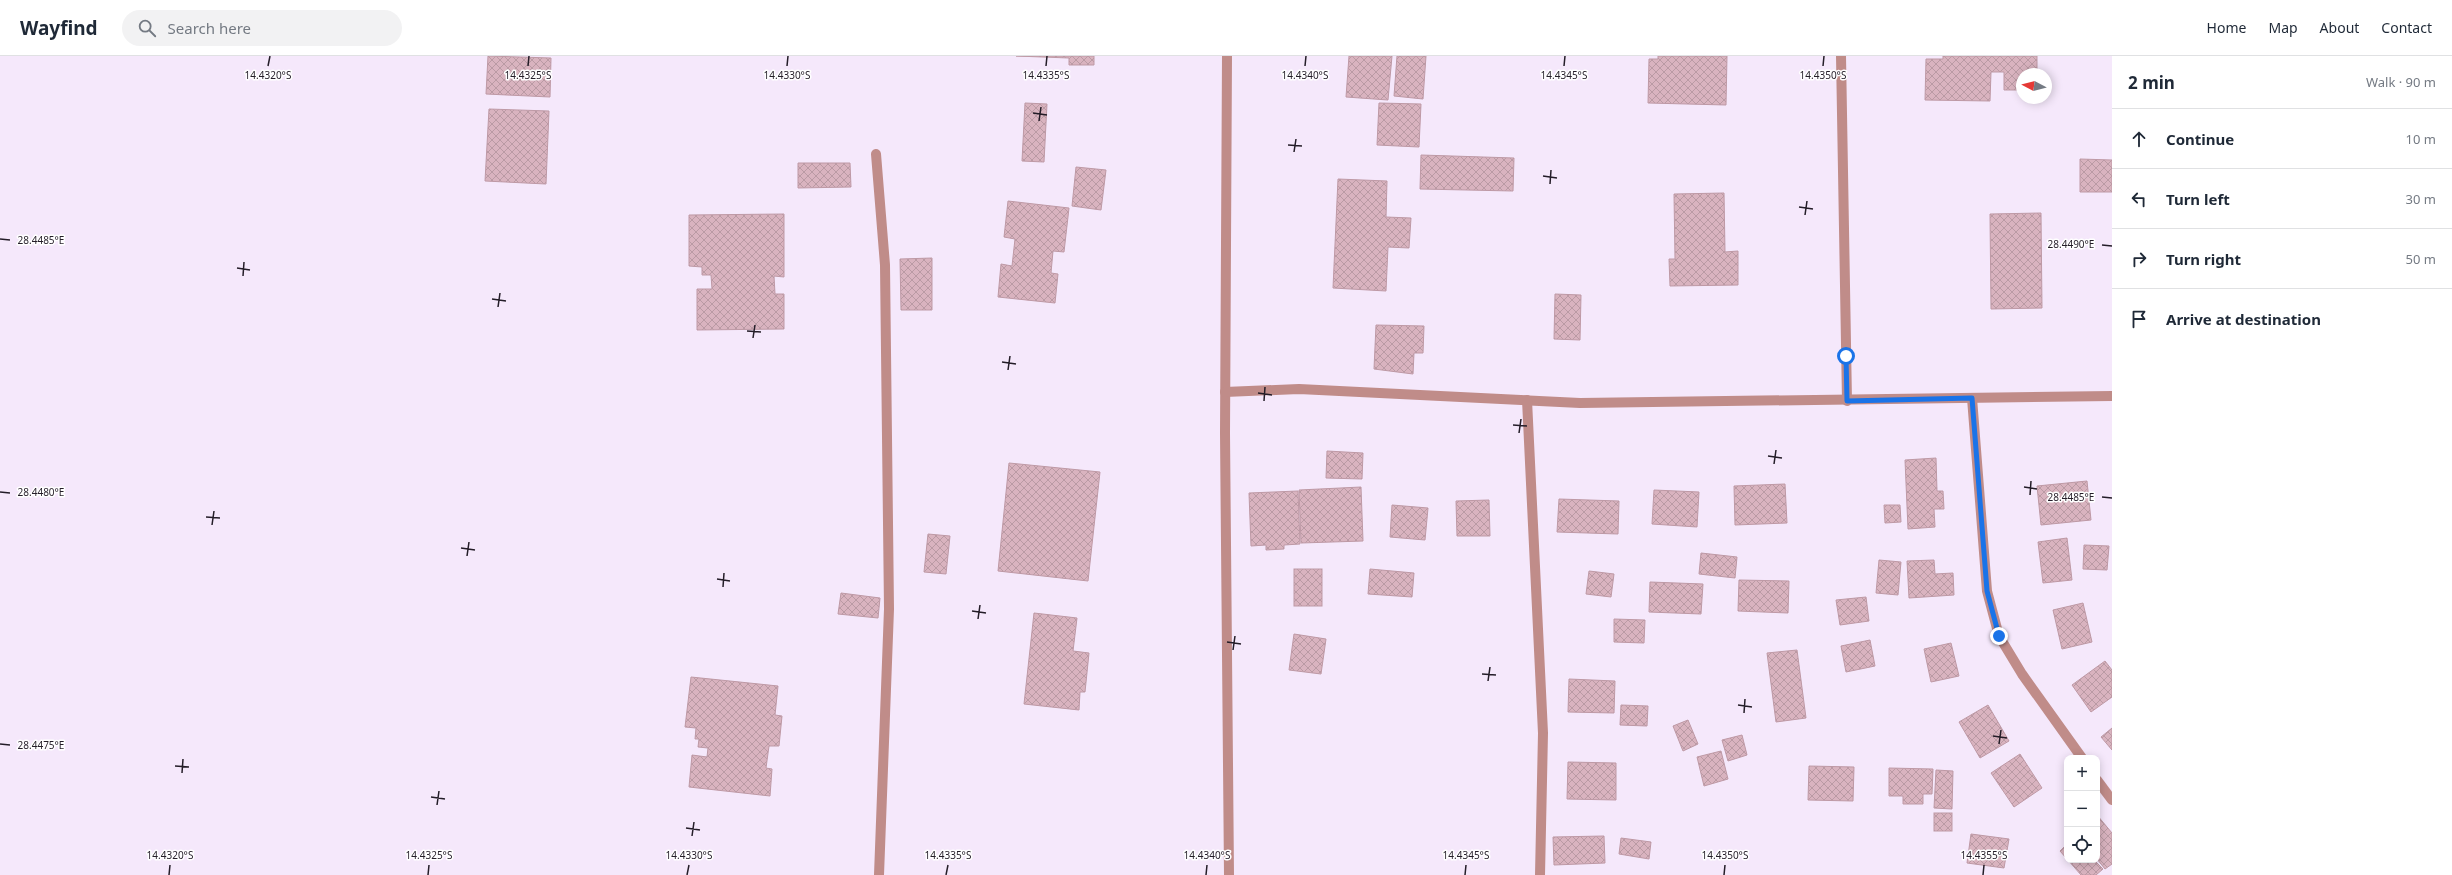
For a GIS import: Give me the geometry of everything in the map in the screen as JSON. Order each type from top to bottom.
[{"type":"street","points":[[1227,56],[1225,392],[1230,875]]},
{"type":"street","points":[[1841,56],[1847,401]]},
{"type":"street","points":[[876,154],[885,265],[889,609],[879,875]]},
{"type":"street","points":[[1225,392],[1300,389],[1580,403],[1847,401],[2112,396]]},
{"type":"street","points":[[1972,398],[1987,591],[1999,636],[2022,674],[2080,755]]},
{"type":"street","points":[[1527,400],[1543,732],[1540,875]]},
{"type":"street","points":[[2100,784],[2112,800]]},
{"type":"building","points":[[488,56],[551,58],[550,97],[486,94]]},
{"type":"building","points":[[1016,56],[1094,56],[1094,65],[1069,65],[1069,58]]},
{"type":"building","points":[[1349,56],[1392,56],[1388,100],[1346,97]]},
{"type":"building","points":[[1397,56],[1426,56],[1423,99],[1394,96]]},
{"type":"building","points":[[1658,56],[1727,56],[1726,105],[1648,103],[1649,59],[1658,59]]},
{"type":"building","points":[[1943,56],[2037,56],[2037,68],[2016,68],[2016,90],[2004,90],[2004,72],[1991,72],[1990,101],[1925,100],[1926,59],[1943,59]]},
{"type":"building","points":[[1025,103],[1047,104],[1044,162],[1022,161]]},
{"type":"building","points":[[1379,103],[1421,104],[1419,147],[1377,145]]},
{"type":"building","points":[[489,109],[549,111],[546,184],[485,181]]},
{"type":"building","points":[[1421,155],[1514,158],[1513,191],[1420,189]]},
{"type":"building","points":[[2080,159],[2112,160],[2112,192],[2080,192]]},
{"type":"building","points":[[798,163],[850,163],[851,187],[798,188]]},
{"type":"building","points":[[1076,167],[1106,170],[1101,210],[1072,206]]},
{"type":"building","points":[[1338,179],[1387,181],[1386,217],[1411,218],[1409,248],[1388,247],[1386,291],[1333,288]]},
{"type":"building","points":[[1724,193],[1725,252],[1738,251],[1738,285],[1670,286],[1669,259],[1675,259],[1674,194]]},
{"type":"building","points":[[1008,201],[1069,208],[1064,252],[1053,251],[1051,273],[1058,274],[1055,303],[998,297],[1001,264],[1012,266],[1015,239],[1004,237]]},
{"type":"building","points":[[2041,213],[2042,308],[1991,309],[1990,214]]},
{"type":"building","points":[[784,214],[784,277],[774,276],[775,294],[784,294],[784,329],[697,330],[697,289],[712,289],[711,275],[702,275],[702,267],[689,266],[689,215]]},
{"type":"building","points":[[932,258],[932,310],[901,310],[900,259]]},
{"type":"building","points":[[1555,294],[1581,295],[1580,340],[1554,339]]},
{"type":"building","points":[[1376,325],[1424,326],[1423,353],[1414,353],[1413,374],[1374,369]]},
{"type":"building","points":[[1327,451],[1363,453],[1362,479],[1326,478]]},
{"type":"building","points":[[1936,458],[1937,491],[1943,491],[1944,509],[1934,509],[1935,527],[1908,529],[1905,460]]},
{"type":"building","points":[[1009,463],[1100,472],[1088,581],[998,571]]},
{"type":"building","points":[[2087,481],[2091,520],[2041,525],[2037,486]]},
{"type":"building","points":[[1785,484],[1787,523],[1735,525],[1734,486]]},
{"type":"building","points":[[1361,487],[1363,541],[1301,543],[1299,490]]},
{"type":"building","points":[[1654,490],[1699,492],[1697,527],[1652,524]]},
{"type":"building","points":[[1298,491],[1300,544],[1284,545],[1284,549],[1266,550],[1266,545],[1251,546],[1249,493]]},
{"type":"building","points":[[1559,499],[1619,501],[1618,534],[1557,532]]},
{"type":"building","points":[[1489,500],[1490,536],[1457,536],[1456,501]]},
{"type":"building","points":[[1392,505],[1428,508],[1425,540],[1390,537]]},
{"type":"building","points":[[1884,505],[1900,505],[1901,522],[1885,523]]},
{"type":"building","points":[[928,534],[950,536],[946,574],[924,572]]},
{"type":"building","points":[[2067,538],[2072,580],[2043,583],[2038,542]]},
{"type":"building","points":[[2084,545],[2109,546],[2107,570],[2083,569]]},
{"type":"building","points":[[1701,553],[1737,557],[1735,578],[1699,574]]},
{"type":"building","points":[[1879,560],[1901,562],[1898,595],[1876,593]]},
{"type":"building","points":[[1934,560],[1935,574],[1953,573],[1954,595],[1909,598],[1907,561]]},
{"type":"building","points":[[1294,569],[1322,569],[1322,606],[1294,606]]},
{"type":"building","points":[[1370,569],[1414,573],[1412,597],[1368,594]]},
{"type":"building","points":[[1589,571],[1614,574],[1611,597],[1586,594]]},
{"type":"building","points":[[1739,580],[1789,581],[1788,613],[1738,611]]},
{"type":"building","points":[[1650,582],[1703,584],[1701,614],[1649,612]]},
{"type":"building","points":[[841,593],[880,598],[878,618],[838,614]]},
{"type":"building","points":[[1866,597],[1869,621],[1840,625],[1836,600]]},
{"type":"building","points":[[2083,603],[2092,642],[2062,649],[2053,610]]},
{"type":"building","points":[[1034,613],[1077,618],[1073,651],[1089,653],[1085,692],[1080,692],[1079,710],[1024,704]]},
{"type":"building","points":[[1614,619],[1645,620],[1644,643],[1614,642]]},
{"type":"building","points":[[1294,634],[1326,639],[1321,674],[1289,670]]},
{"type":"building","points":[[1870,640],[1875,666],[1846,672],[1841,646]]},
{"type":"building","points":[[1951,643],[1959,676],[1931,682],[1924,649]]},
{"type":"building","points":[[1797,650],[1806,718],[1776,722],[1767,653]]},
{"type":"building","points":[[2105,661],[2112,670],[2112,697],[2091,712],[2072,685]]},
{"type":"building","points":[[691,677],[778,686],[775,715],[782,716],[779,746],[769,746],[766,768],[772,769],[770,796],[689,787],[692,755],[707,757],[708,748],[698,747],[699,739],[695,739],[696,728],[685,727]]},
{"type":"building","points":[[1569,679],[1615,681],[1614,713],[1568,712]]},
{"type":"building","points":[[1621,705],[1648,706],[1647,726],[1620,725]]},
{"type":"building","points":[[1988,705],[2009,741],[1980,758],[1959,722]]},
{"type":"building","points":[[1688,720],[1698,744],[1683,751],[1673,726]]},
{"type":"building","points":[[2112,728],[2112,750],[2101,737]]},
{"type":"building","points":[[1742,735],[1747,755],[1728,761],[1722,740]]},
{"type":"building","points":[[1721,751],[1728,779],[1704,786],[1697,757]]},
{"type":"building","points":[[2020,754],[2042,788],[2014,807],[1991,773]]},
{"type":"building","points":[[1568,762],[1616,763],[1616,800],[1567,799]]},
{"type":"building","points":[[1809,766],[1854,767],[1853,801],[1808,800]]},
{"type":"building","points":[[1889,768],[1933,769],[1932,794],[1923,794],[1923,804],[1903,804],[1903,796],[1889,796]]},
{"type":"building","points":[[1936,770],[1953,771],[1952,809],[1934,808]]},
{"type":"building","points":[[1934,813],[1952,813],[1952,831],[1934,831]]},
{"type":"building","points":[[2100,819],[2112,833],[2112,864],[2105,869],[2100,863]]},
{"type":"building","points":[[1971,834],[2009,839],[2004,868],[1967,863]]},
{"type":"building","points":[[1604,836],[1605,863],[1554,865],[1553,837]]},
{"type":"building","points":[[1621,838],[1651,842],[1649,859],[1619,854]]},
{"type":"building","points":[[2064,847],[2064,856],[2060,851]]},
{"type":"building","points":[[2071,863],[2097,863],[2103,869],[2096,875],[2081,875]]},
{"type":"route","points":[[1846,356],[1847,401],[1972,398],[1987,591],[1999,636]]}]
